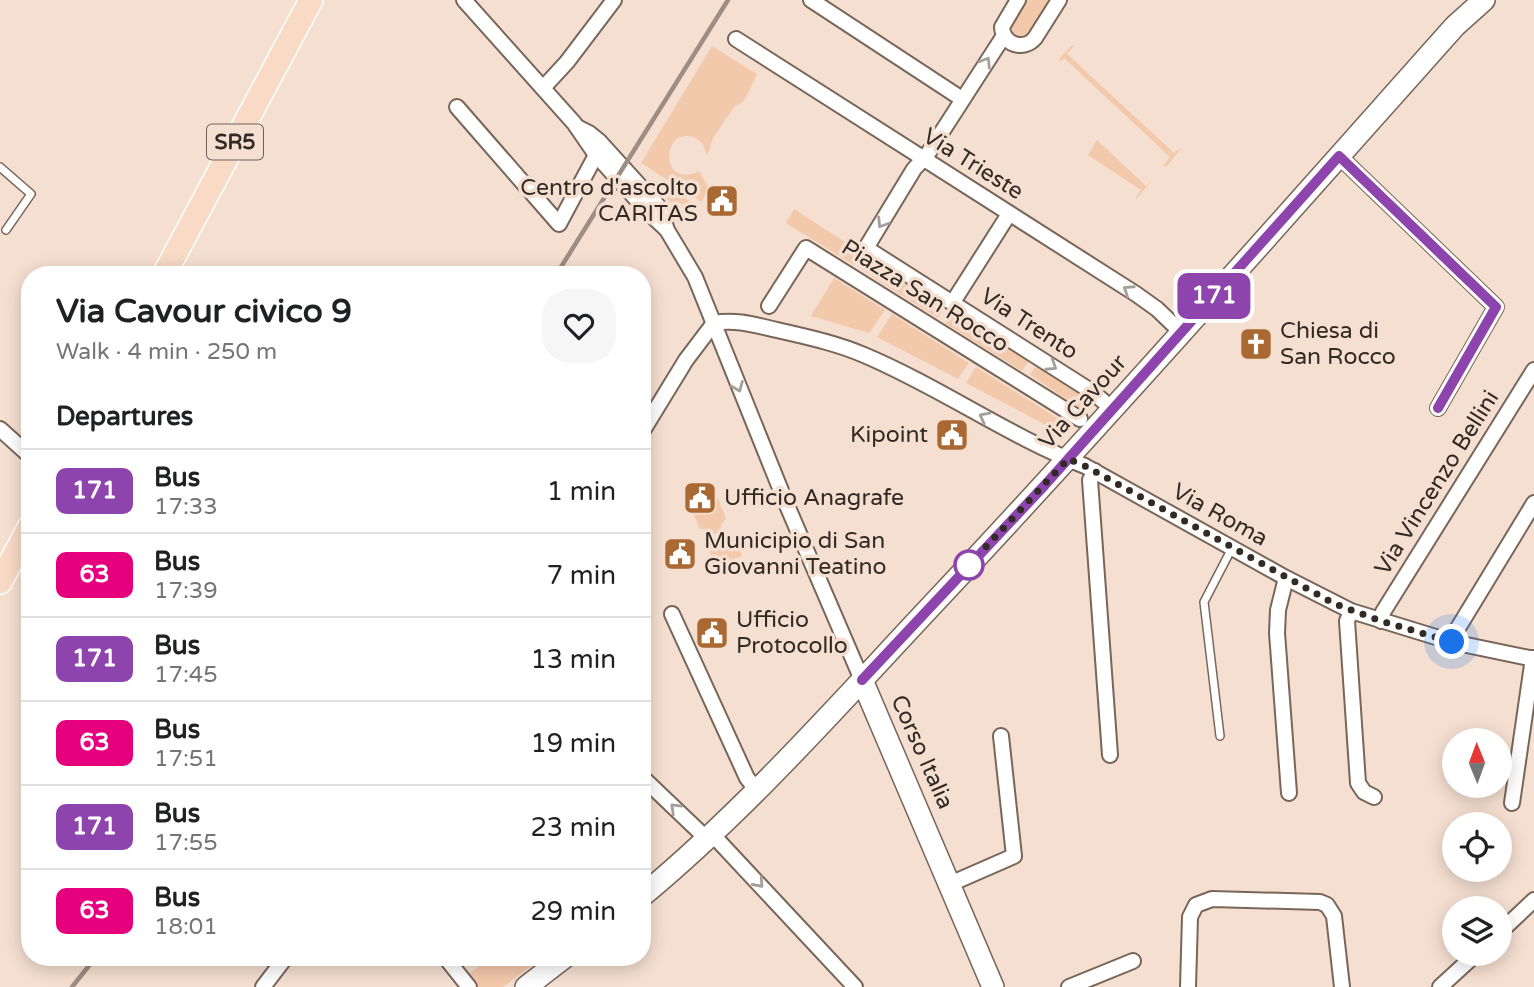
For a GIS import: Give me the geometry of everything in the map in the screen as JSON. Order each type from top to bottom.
[{"type":"main road","name":"SR5","points":[[168,266],[311,0]]},
{"type":"main road","points":[[0,582],[21,543]]},
{"type":"street","name":"Corso Italia","points":[[464,0],[577,127],[597,155],[667,230]]},
{"type":"street","points":[[543,88],[568,62],[614,0]]},
{"type":"street","points":[[811,0],[962,99]]},
{"type":"street","points":[[1003,37],[1015,44],[1031,43],[1059,0]]},
{"type":"street","name":"Via Cavour","points":[[1455,26],[1463,0]]},
{"type":"street","name":"Via Cavour","points":[[651,888],[709,837],[862,680],[1068,459],[1455,26],[1484,0]]},
{"type":"street","points":[[922,160],[1003,37],[1002,27],[1017,1]]},
{"type":"street","name":"Via Trieste","points":[[736,39],[1157,309],[1181,332]]},
{"type":"street","points":[[457,107],[559,224],[597,155]]},
{"type":"street","name":"Corso Italia","points":[[577,127],[589,133],[659,207],[667,230],[695,277],[786,503],[993,987]]},
{"type":"street","points":[[1339,156],[1496,307],[1438,408]]},
{"type":"street","name":"Via Trento","points":[[922,160],[866,248],[1094,393],[1112,409]]},
{"type":"street","name":"Via Trento","points":[[953,302],[1009,214]]},
{"type":"street","name":"Piazza San Rocco","points":[[769,306],[806,248],[1080,419]]},
{"type":"street","name":"Via Roma","points":[[714,323],[731,320],[812,337],[848,348],[1095,471],[1286,578],[1351,611],[1452,642],[1534,659]]},
{"type":"street","points":[[651,417],[686,360],[714,323]]},
{"type":"street","name":"Via Vincenzo Bellini","points":[[1381,621],[1383,612],[1534,370]]},
{"type":"street","points":[[0,429],[21,448]]},
{"type":"street","points":[[1095,471],[1090,480],[1110,755]]},
{"type":"street","points":[[1452,642],[1534,503]]},
{"type":"street","points":[[1286,578],[1278,610],[1277,633],[1289,793]]},
{"type":"street","points":[[1351,611],[1347,621],[1358,783],[1364,792],[1374,797]]},
{"type":"street","points":[[672,614],[747,778],[756,789]]},
{"type":"street","points":[[1512,803],[1534,659]]},
{"type":"street","points":[[950,884],[1014,856],[1000,736]]},
{"type":"street","points":[[651,786],[709,837],[855,987]]},
{"type":"street","points":[[1188,987],[1190,917],[1196,905],[1212,899],[1320,902],[1327,905],[1334,916],[1342,987]]},
{"type":"street","points":[[1512,921],[1534,900]]},
{"type":"street","points":[[1069,987],[1133,961]]},
{"type":"street","points":[[263,987],[279,966]]},
{"type":"street","points":[[452,966],[469,987]]},
{"type":"street","points":[[526,987],[553,966]]},
{"type":"street","points":[[1440,987],[1463,966]]},
{"type":"lane","points":[[0,167],[31,194],[6,230]]},
{"type":"lane","points":[[1220,736],[1204,602],[1232,548]]},
{"type":"shaded area","points":[[1025,0],[1050,0],[1028,34],[1021,37],[1013,34],[1010,27]]},
{"type":"shaded area","points":[[712,46],[757,74],[744,101],[734,107],[713,138],[707,156],[700,141],[695,138],[684,136],[676,140],[671,148],[671,166],[677,172],[686,175],[699,171],[708,187],[702,202],[641,163]]},
{"type":"shaded area","points":[[1074,46],[1067,54],[1174,153],[1182,147],[1167,166],[1163,166],[1170,157],[1064,58],[1060,62],[1060,58]]},
{"type":"shaded area","points":[[1097,140],[1146,186],[1154,178],[1137,198],[1135,199],[1141,190],[1088,155]]},
{"type":"shaded area","points":[[657,181],[667,187],[665,192],[672,196],[675,192],[691,202],[688,209],[677,201],[673,205],[654,185]]},
{"type":"shaded area","points":[[794,209],[862,253],[854,265],[786,223]]},
{"type":"shaded area","points":[[870,257],[946,305],[938,318],[862,270]]},
{"type":"shaded area","points":[[834,278],[885,310],[869,333],[811,316]]},
{"type":"shaded area","points":[[954,310],[1031,358],[1022,371],[945,323]]},
{"type":"shaded area","points":[[892,314],[969,363],[958,379],[877,337]]},
{"type":"shaded area","points":[[1038,363],[1089,395],[1080,408],[1030,375]]},
{"type":"shaded area","points":[[976,367],[1070,426],[1063,434],[966,383]]},
{"type":"shaded area","points":[[718,499],[726,518],[721,525],[721,531],[714,534],[708,529],[700,529],[692,510]]},
{"type":"shaded area","points":[[723,536],[736,541],[742,556],[716,567],[710,552],[716,539]]},
{"type":"shaded area","points":[[480,966],[531,966],[503,987],[478,987],[468,974]]},
{"type":"railway","points":[[562,266],[728,0]]},
{"type":"railway","points":[[72,987],[89,966]]},
{"type":"bus line","name":"171","points":[[862,680],[1044,486],[1339,156],[1496,307],[1438,408]]},
{"type":"place","name":"Centro d'ascolto CARITAS","points":[[722,201]]},
{"type":"place","name":"Chiesa di San Rocco","points":[[1256,344]]},
{"type":"place","name":"Kipoint","points":[[952,435]]},
{"type":"place","name":"Ufficio Anagrafe","points":[[700,498]]},
{"type":"place","name":"Municipio di San Giovanni Teatino","points":[[680,554]]},
{"type":"place","name":"Ufficio Protocollo","points":[[712,633]]},
{"type":"route","points":[[969,565],[1068,459],[1335,604],[1452,642]]}]
